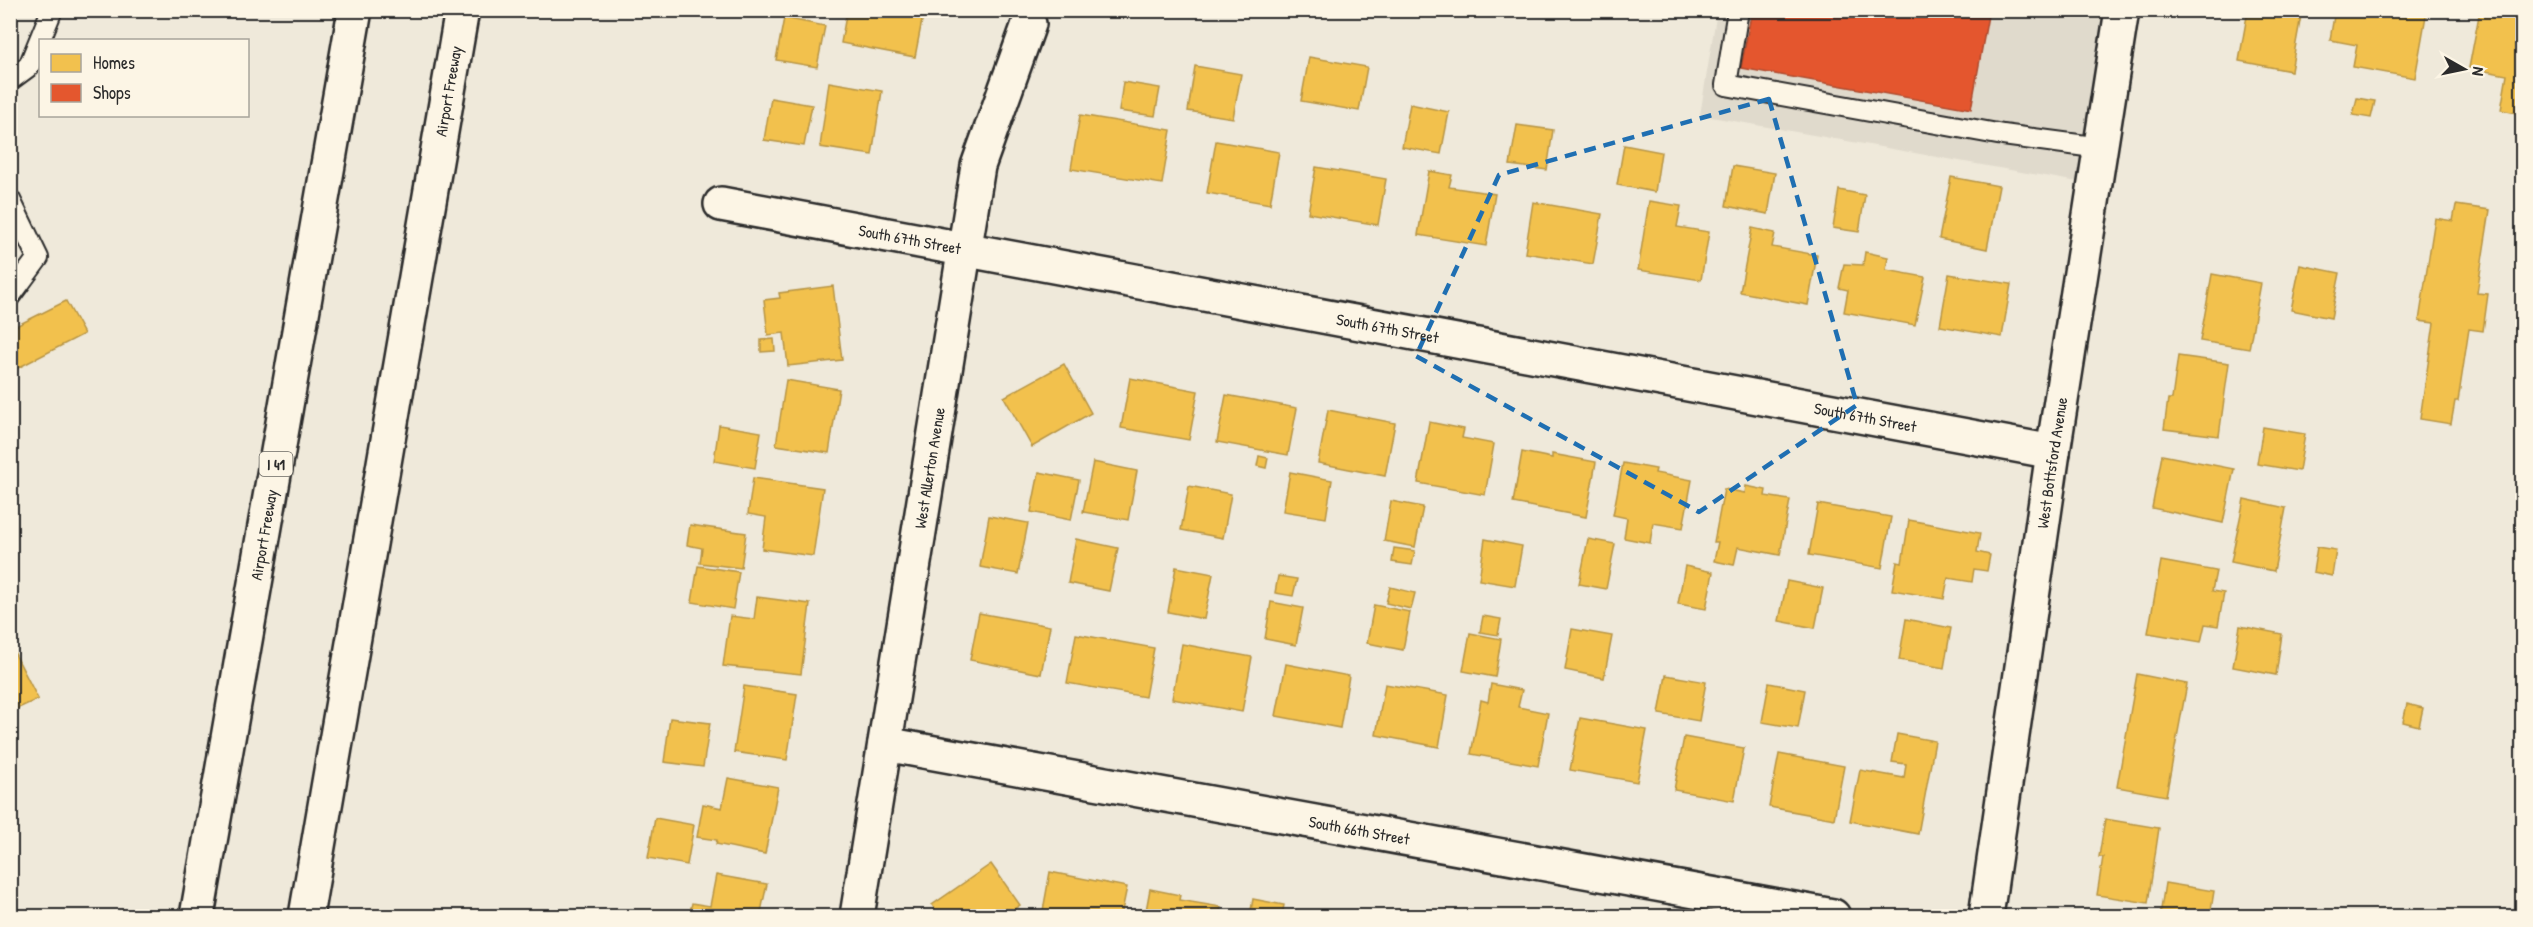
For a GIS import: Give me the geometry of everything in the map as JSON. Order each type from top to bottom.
[{"type":"main road","name":"Airport Freeway","points":[[197,916],[355,10]]},
{"type":"main road","name":"Airport Freeway","points":[[306,916],[462,10]]},
{"type":"main road","name":"West Bottsford Avenue","points":[[1986,916],[2053,452],[2122,10]]},
{"type":"main road","name":"West Allerton Avenue","points":[[857,916],[962,250],[978,166],[1029,24]]},
{"type":"main road","name":"South 67th Street","points":[[721,204],[2053,452]]},
{"type":"main road","name":"South 66th Street","points":[[885,744],[1833,916]]},
{"type":"lane","points":[[40,39],[52,10]]},
{"type":"lane","points":[[1738,10],[1726,85],[2019,137],[2101,147]]},
{"type":"lane","points":[[10,80],[29,66],[39,42]]},
{"type":"lane","points":[[10,200],[38,258],[10,296]]},
{"type":"highlighted area","points":[[1769,99],[1857,405],[1699,512],[1416,356],[1499,175]]},
{"type":"shaded area","points":[[1717,11],[2104,11],[2078,182],[1700,115]]},
{"type":"building: Homes","points":[[847,10],[924,10],[915,57],[841,43]]},
{"type":"building: Homes","points":[[2248,10],[2302,10],[2291,71],[2239,61]]},
{"type":"building: Homes","points":[[2335,10],[2427,10],[2415,78],[2353,67],[2357,45],[2330,40]]},
{"type":"building: Homes","points":[[2480,10],[2522,11],[2522,114],[2501,110],[2507,75],[2469,68]]},
{"type":"building: Homes","points":[[784,18],[825,26],[817,67],[776,60]]},
{"type":"building: Homes","points":[[1309,57],[1367,67],[1359,111],[1301,101]]},
{"type":"building: Homes","points":[[1195,66],[1241,74],[1233,118],[1188,111]]},
{"type":"building: Homes","points":[[829,82],[882,91],[872,155],[820,147]]},
{"type":"building: Homes","points":[[1123,82],[1160,88],[1155,116],[1119,111]]},
{"type":"building: Homes","points":[[771,98],[812,105],[804,146],[764,140]]},
{"type":"building: Homes","points":[[2357,98],[2375,101],[2371,118],[2353,115]]},
{"type":"building: Homes","points":[[1410,104],[1449,112],[1441,154],[1402,147]]},
{"type":"building: Homes","points":[[1080,115],[1171,130],[1162,184],[1071,169]]},
{"type":"building: Homes","points":[[1517,125],[1553,130],[1547,170],[1510,165]]},
{"type":"building: Homes","points":[[1216,141],[1279,152],[1270,204],[1207,193]]},
{"type":"building: Homes","points":[[1624,145],[1661,152],[1655,192],[1617,185]]},
{"type":"building: Homes","points":[[1733,166],[1775,173],[1768,214],[1726,206]]},
{"type":"building: Homes","points":[[1316,167],[1386,179],[1378,225],[1308,213]]},
{"type":"building: Homes","points":[[1429,171],[1452,175],[1449,187],[1495,194],[1486,246],[1418,235]]},
{"type":"building: Homes","points":[[1951,177],[1999,186],[1987,249],[1939,239]]},
{"type":"building: Homes","points":[[1839,190],[1865,195],[1859,232],[1833,228]]},
{"type":"building: Homes","points":[[1649,201],[1681,206],[1677,227],[1709,232],[1701,280],[1638,270]]},
{"type":"building: Homes","points":[[1533,202],[1602,214],[1593,264],[1525,253]]},
{"type":"building: Homes","points":[[2456,205],[2490,210],[2477,293],[2488,294],[2483,331],[2469,329],[2458,401],[2455,401],[2451,424],[2420,419],[2434,323],[2419,321],[2435,218],[2453,221]]},
{"type":"building: Homes","points":[[1752,228],[1775,233],[1772,247],[1817,255],[1808,305],[1740,292]]},
{"type":"building: Homes","points":[[1865,252],[1888,257],[1886,270],[1925,277],[1915,325],[1844,312],[1848,290],[1839,288],[1844,264],[1863,265]]},
{"type":"building: Homes","points":[[2300,265],[2340,273],[2331,318],[2291,310]]},
{"type":"building: Homes","points":[[1949,274],[2011,284],[2002,337],[1940,326]]},
{"type":"building: Homes","points":[[2212,274],[2261,283],[2249,349],[2200,341]]},
{"type":"building: Homes","points":[[833,286],[842,360],[788,366],[784,333],[768,335],[764,300],[780,298],[779,293]]},
{"type":"building: Homes","points":[[66,301],[84,334],[10,372],[10,329]]},
{"type":"building: Homes","points":[[774,339],[775,351],[761,352],[761,340]]},
{"type":"building: Homes","points":[[2178,356],[2229,363],[2219,436],[2164,429],[2168,399],[2172,399]]},
{"type":"building: Homes","points":[[1064,364],[1091,413],[1032,447],[1004,397]]},
{"type":"building: Homes","points":[[1130,378],[1198,391],[1189,440],[1121,428]]},
{"type":"building: Homes","points":[[786,380],[839,389],[829,453],[776,445]]},
{"type":"building: Homes","points":[[1226,395],[1297,408],[1288,455],[1217,442]]},
{"type":"building: Homes","points":[[1328,410],[1395,423],[1385,476],[1318,463]]},
{"type":"building: Homes","points":[[1429,422],[1464,429],[1462,438],[1494,444],[1485,495],[1418,483]]},
{"type":"building: Homes","points":[[719,425],[761,432],[755,468],[714,461]]},
{"type":"building: Homes","points":[[2263,427],[2305,434],[2299,471],[2257,464]]},
{"type":"building: Homes","points":[[1522,452],[1552,458],[1552,454],[1596,462],[1586,517],[1513,503]]},
{"type":"building: Homes","points":[[2162,455],[2234,469],[2223,523],[2152,508]]},
{"type":"building: Homes","points":[[1259,456],[1268,458],[1266,468],[1257,466]]},
{"type":"building: Homes","points":[[1093,462],[1137,471],[1128,520],[1083,512]]},
{"type":"building: Homes","points":[[1623,463],[1656,469],[1655,473],[1692,480],[1683,528],[1653,523],[1650,543],[1624,538],[1627,518],[1613,515]]},
{"type":"building: Homes","points":[[1039,472],[1079,480],[1071,520],[1031,512]]},
{"type":"building: Homes","points":[[1290,472],[1332,480],[1326,518],[1283,511]]},
{"type":"building: Homes","points":[[753,478],[823,488],[813,556],[762,549],[766,517],[748,514]]},
{"type":"building: Homes","points":[[1189,486],[1231,494],[1223,538],[1181,530]]},
{"type":"building: Homes","points":[[1746,486],[1766,490],[1765,496],[1790,500],[1780,555],[1738,547],[1734,565],[1714,561],[1718,542],[1714,542],[1724,489],[1745,493]]},
{"type":"building: Homes","points":[[2244,499],[2286,508],[2274,571],[2231,562]]},
{"type":"building: Homes","points":[[1391,501],[1423,507],[1415,547],[1384,541]]},
{"type":"building: Homes","points":[[1818,504],[1891,517],[1882,568],[1809,555]]},
{"type":"building: Homes","points":[[989,516],[1028,523],[1018,574],[980,567]]},
{"type":"building: Homes","points":[[1909,520],[1980,533],[1977,552],[1990,555],[1987,571],[1974,569],[1972,582],[1948,578],[1944,599],[1892,590],[1897,562],[1902,563]]},
{"type":"building: Homes","points":[[690,525],[746,533],[741,568],[700,563],[702,548],[687,545]]},
{"type":"building: Homes","points":[[1076,539],[1118,548],[1109,591],[1068,583]]},
{"type":"building: Homes","points":[[1485,539],[1522,546],[1515,586],[1479,580]]},
{"type":"building: Homes","points":[[1588,539],[1615,544],[1606,589],[1579,584]]},
{"type":"building: Homes","points":[[2317,547],[2336,550],[2332,576],[2313,572]]},
{"type":"building: Homes","points":[[1394,548],[1415,551],[1412,565],[1392,562]]},
{"type":"building: Homes","points":[[2161,561],[2216,571],[2212,591],[2224,593],[2218,626],[2205,624],[2201,642],[2148,633]]},
{"type":"building: Homes","points":[[698,566],[739,572],[733,609],[692,602]]},
{"type":"building: Homes","points":[[1685,566],[1713,572],[1706,609],[1678,604]]},
{"type":"building: Homes","points":[[1176,567],[1213,574],[1204,619],[1168,612]]},
{"type":"building: Homes","points":[[1278,576],[1297,579],[1293,596],[1275,593]]},
{"type":"building: Homes","points":[[1787,581],[1823,588],[1815,628],[1779,621]]},
{"type":"building: Homes","points":[[1390,587],[1415,593],[1411,609],[1386,603]]},
{"type":"building: Homes","points":[[757,597],[810,604],[801,674],[723,666],[730,616],[754,619]]},
{"type":"building: Homes","points":[[1271,602],[1303,608],[1296,645],[1265,639]]},
{"type":"building: Homes","points":[[1374,605],[1410,612],[1403,650],[1367,643]]},
{"type":"building: Homes","points":[[979,613],[1050,626],[1041,674],[970,660]]},
{"type":"building: Homes","points":[[1483,616],[1501,619],[1498,635],[1480,632]]},
{"type":"building: Homes","points":[[1906,619],[1951,628],[1944,668],[1899,660]]},
{"type":"building: Homes","points":[[2240,626],[2282,634],[2276,675],[2233,667]]},
{"type":"building: Homes","points":[[1572,629],[1612,636],[1604,678],[1565,670]]},
{"type":"building: Homes","points":[[1470,633],[1501,639],[1495,677],[1463,671]]},
{"type":"building: Homes","points":[[1076,634],[1154,648],[1145,697],[1067,683]]},
{"type":"building: Homes","points":[[10,644],[38,699],[10,712]]},
{"type":"building: Homes","points":[[1182,644],[1252,657],[1242,712],[1172,699]]},
{"type":"building: Homes","points":[[1286,664],[1349,676],[1340,728],[1276,716]]},
{"type":"building: Homes","points":[[2137,674],[2187,684],[2166,796],[2117,787]]},
{"type":"building: Homes","points":[[1666,675],[1706,682],[1699,721],[1659,714]]},
{"type":"building: Homes","points":[[1769,683],[1805,690],[1798,728],[1762,722]]},
{"type":"building: Homes","points":[[1385,684],[1448,695],[1439,747],[1376,735]]},
{"type":"building: Homes","points":[[1491,684],[1522,690],[1518,707],[1548,713],[1538,766],[1471,754],[1481,700],[1488,702]]},
{"type":"building: Homes","points":[[744,686],[797,694],[787,760],[734,752]]},
{"type":"building: Homes","points":[[2407,704],[2423,708],[2419,726],[2403,722]]},
{"type":"building: Homes","points":[[670,718],[710,723],[703,767],[664,762]]},
{"type":"building: Homes","points":[[1580,718],[1647,730],[1637,782],[1570,770]]},
{"type":"building: Homes","points":[[1897,734],[1935,741],[1918,834],[1850,821],[1860,770],[1904,778],[1906,764],[1892,762]]},
{"type":"building: Homes","points":[[1684,737],[1744,748],[1734,801],[1674,790]]},
{"type":"building: Homes","points":[[1779,754],[1844,766],[1834,819],[1769,807]]},
{"type":"building: Homes","points":[[728,778],[778,787],[765,854],[716,844],[717,840],[697,837],[703,804],[722,808]]},
{"type":"building: Homes","points":[[655,818],[694,825],[687,865],[648,858]]},
{"type":"building: Homes","points":[[2105,819],[2159,828],[2148,903],[2097,895],[2103,857],[2099,857]]},
{"type":"building: Homes","points":[[991,864],[1020,905],[1004,916],[940,916],[932,905]]},
{"type":"building: Homes","points":[[1050,872],[1127,887],[1121,916],[1042,916]]},
{"type":"building: Homes","points":[[716,875],[767,884],[760,916],[689,916],[692,903],[710,906]]},
{"type":"building: Homes","points":[[2165,883],[2214,891],[2210,916],[2160,916]]},
{"type":"building: Homes","points":[[1150,889],[1180,895],[1179,900],[1221,907],[1219,916],[1145,916]]},
{"type":"building: Homes","points":[[1253,899],[1284,905],[1282,916],[1250,916]]},
{"type":"building: Shops","points":[[1752,10],[1989,10],[1971,109],[1741,68]]}]
